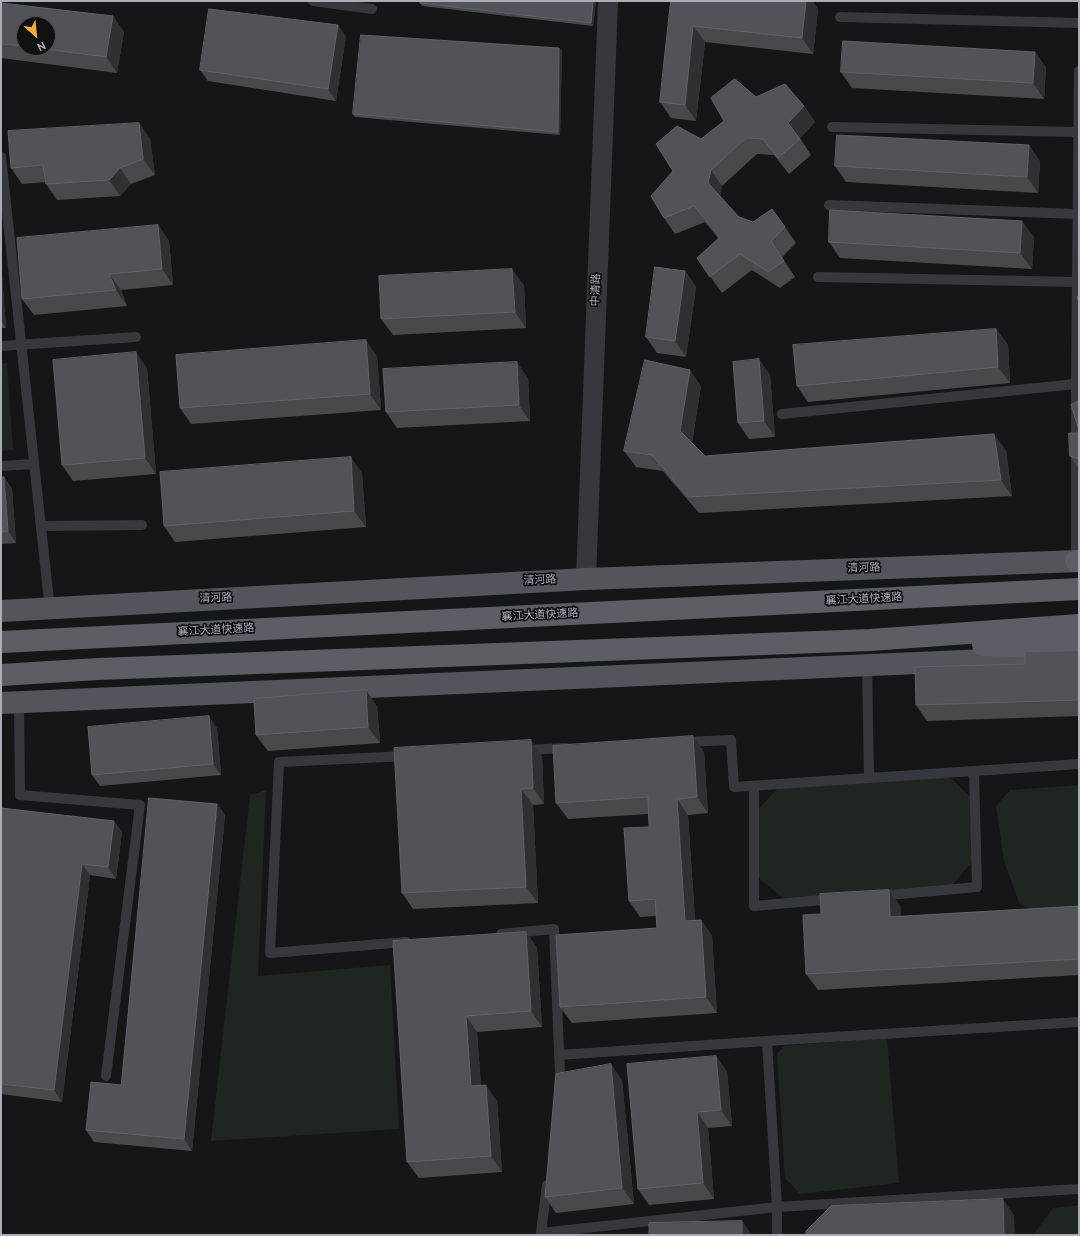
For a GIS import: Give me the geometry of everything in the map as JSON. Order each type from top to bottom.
[{"type":"highway","name":"襄江大道快速路","points":[[1,642],[1079,589]]},
{"type":"highway","points":[[1,675],[98,669],[870,640],[1079,626]]},
{"type":"highway","points":[[870,640],[1050,647],[1079,646]]},
{"type":"main road","name":"清河路","points":[[1,611],[586,579],[1078,561]]},
{"type":"main road","points":[[10,702],[1079,656]]},
{"type":"street","name":"中清路","points":[[586,579],[608,1]]},
{"type":"lane","points":[[314,1],[372,9]]},
{"type":"lane","points":[[840,17],[1079,23]]},
{"type":"lane","points":[[1078,561],[1077,214],[1079,170],[1079,71]]},
{"type":"lane","points":[[832,127],[1078,132]]},
{"type":"lane","points":[[1,157],[49,600],[48,608]]},
{"type":"lane","points":[[829,205],[1077,214]]},
{"type":"lane","points":[[818,277],[1078,281]]},
{"type":"lane","points":[[1,346],[136,336]]},
{"type":"lane","points":[[782,414],[1078,383]]},
{"type":"lane","points":[[1,466],[34,464]]},
{"type":"lane","points":[[41,526],[142,525]]},
{"type":"lane","points":[[867,665],[869,777]]},
{"type":"lane","points":[[10,702],[20,795],[140,805],[106,1076]]},
{"type":"lane","points":[[677,742],[731,740],[734,787],[1079,764]]},
{"type":"lane","points":[[514,750],[576,747]]},
{"type":"lane","points":[[412,941],[270,953],[279,762],[420,755]]},
{"type":"lane","points":[[866,897],[977,887],[974,771]]},
{"type":"lane","points":[[754,786],[754,906],[843,898]]},
{"type":"lane","points":[[491,935],[554,929],[560,1075],[557,1099]]},
{"type":"lane","points":[[559,1055],[1079,1022]]},
{"type":"lane","points":[[767,1041],[777,1207],[776,1235]]},
{"type":"lane","points":[[548,1178],[541,1233],[777,1207],[1079,1189]]},
{"type":"shaded area","points":[[7,363],[13,450],[1,451],[1,364]]},
{"type":"shaded area","points":[[945,772],[975,802],[976,857],[949,889],[789,903],[754,874],[754,814],[782,784]]},
{"type":"shaded area","points":[[1079,785],[1079,912],[1044,912],[1020,905],[1004,861],[996,806],[1010,790]]},
{"type":"shaded area","points":[[266,790],[258,976],[390,965],[399,1129],[211,1141],[250,795]]},
{"type":"shaded area","points":[[887,1038],[899,1183],[800,1194],[785,1178],[777,1054],[784,1046]]},
{"type":"shaded area","points":[[1079,1205],[1079,1235],[1033,1235],[1053,1208]]},
{"type":"building","points":[[420,1],[593,1],[591,23],[420,3]]},
{"type":"building","points":[[671,1],[806,1],[802,38],[693,26],[685,105],[660,102]]},
{"type":"building","points":[[1,3],[113,16],[106,57],[56,50],[56,16],[16,16],[16,45],[1,44]]},
{"type":"building","points":[[209,9],[338,25],[328,89],[200,70]]},
{"type":"building","points":[[361,35],[559,48],[558,132],[353,114]]},
{"type":"building","points":[[843,41],[1035,52],[1033,83],[841,72]]},
{"type":"building","points":[[735,79],[756,97],[785,84],[804,106],[788,123],[800,139],[778,158],[763,139],[746,138],[711,170],[708,183],[739,217],[753,222],[772,209],[785,227],[771,241],[784,261],[768,272],[740,254],[710,277],[697,258],[720,237],[694,206],[664,218],[651,196],[673,171],[656,144],[677,126],[701,139],[724,121],[711,98]]},
{"type":"building","points":[[139,123],[143,159],[120,168],[109,180],[46,184],[43,165],[11,168],[8,131]]},
{"type":"building","points":[[837,135],[1029,145],[1027,177],[835,166]]},
{"type":"building","points":[[830,210],[1022,221],[1020,253],[829,242]]},
{"type":"building","points":[[158,225],[162,269],[109,274],[116,290],[22,299],[17,238]]},
{"type":"building","points":[[655,267],[685,271],[675,341],[646,337]]},
{"type":"building","points":[[512,269],[515,312],[381,319],[379,276]]},
{"type":"building","points":[[996,329],[998,367],[797,386],[793,345]]},
{"type":"building","points":[[366,340],[370,394],[180,408],[176,355]]},
{"type":"building","points":[[136,352],[145,458],[62,465],[53,360]]},
{"type":"building","points":[[759,359],[764,421],[738,423],[733,362]]},
{"type":"building","points":[[645,360],[690,370],[680,431],[705,456],[994,434],[1001,480],[688,497],[652,455],[624,451]]},
{"type":"building","points":[[517,362],[519,405],[386,412],[383,369]]},
{"type":"building","points":[[1079,401],[1079,430],[1071,405]]},
{"type":"building","points":[[1069,433],[1079,433],[1079,459],[1070,456]]},
{"type":"building","points":[[351,457],[354,511],[164,526],[160,472]]},
{"type":"building","points":[[4,477],[8,531],[1,532],[1,478]]},
{"type":"building","points":[[1079,651],[1079,700],[916,705],[915,667],[1025,664],[1025,652]]},
{"type":"building","points":[[366,690],[368,727],[256,735],[254,699]]},
{"type":"building","points":[[209,716],[213,764],[92,775],[88,727]]},
{"type":"building","points":[[693,736],[697,797],[677,799],[685,921],[701,920],[706,997],[560,1007],[556,935],[657,928],[655,899],[629,901],[624,828],[649,827],[648,797],[556,803],[553,746]]},
{"type":"building","points":[[531,740],[533,788],[521,789],[526,887],[402,893],[394,748]]},
{"type":"building","points":[[149,798],[217,804],[184,1139],[86,1130],[91,1082],[121,1085]]},
{"type":"building","points":[[1,808],[114,821],[108,867],[82,864],[54,1090],[1,1084]]},
{"type":"building","points":[[889,890],[890,917],[1079,906],[1079,959],[806,974],[803,915],[821,914],[820,894]]},
{"type":"building","points":[[526,932],[531,1011],[466,1016],[471,1086],[486,1085],[491,1156],[407,1162],[393,941]]},
{"type":"building","points":[[716,1056],[721,1110],[697,1112],[703,1183],[638,1189],[627,1064]]},
{"type":"building","points":[[611,1064],[622,1188],[545,1197],[556,1074]]},
{"type":"building","points":[[1003,1199],[1004,1235],[806,1235],[806,1231],[831,1206]]},
{"type":"building","points":[[742,1221],[742,1235],[649,1235],[649,1223]]}]
